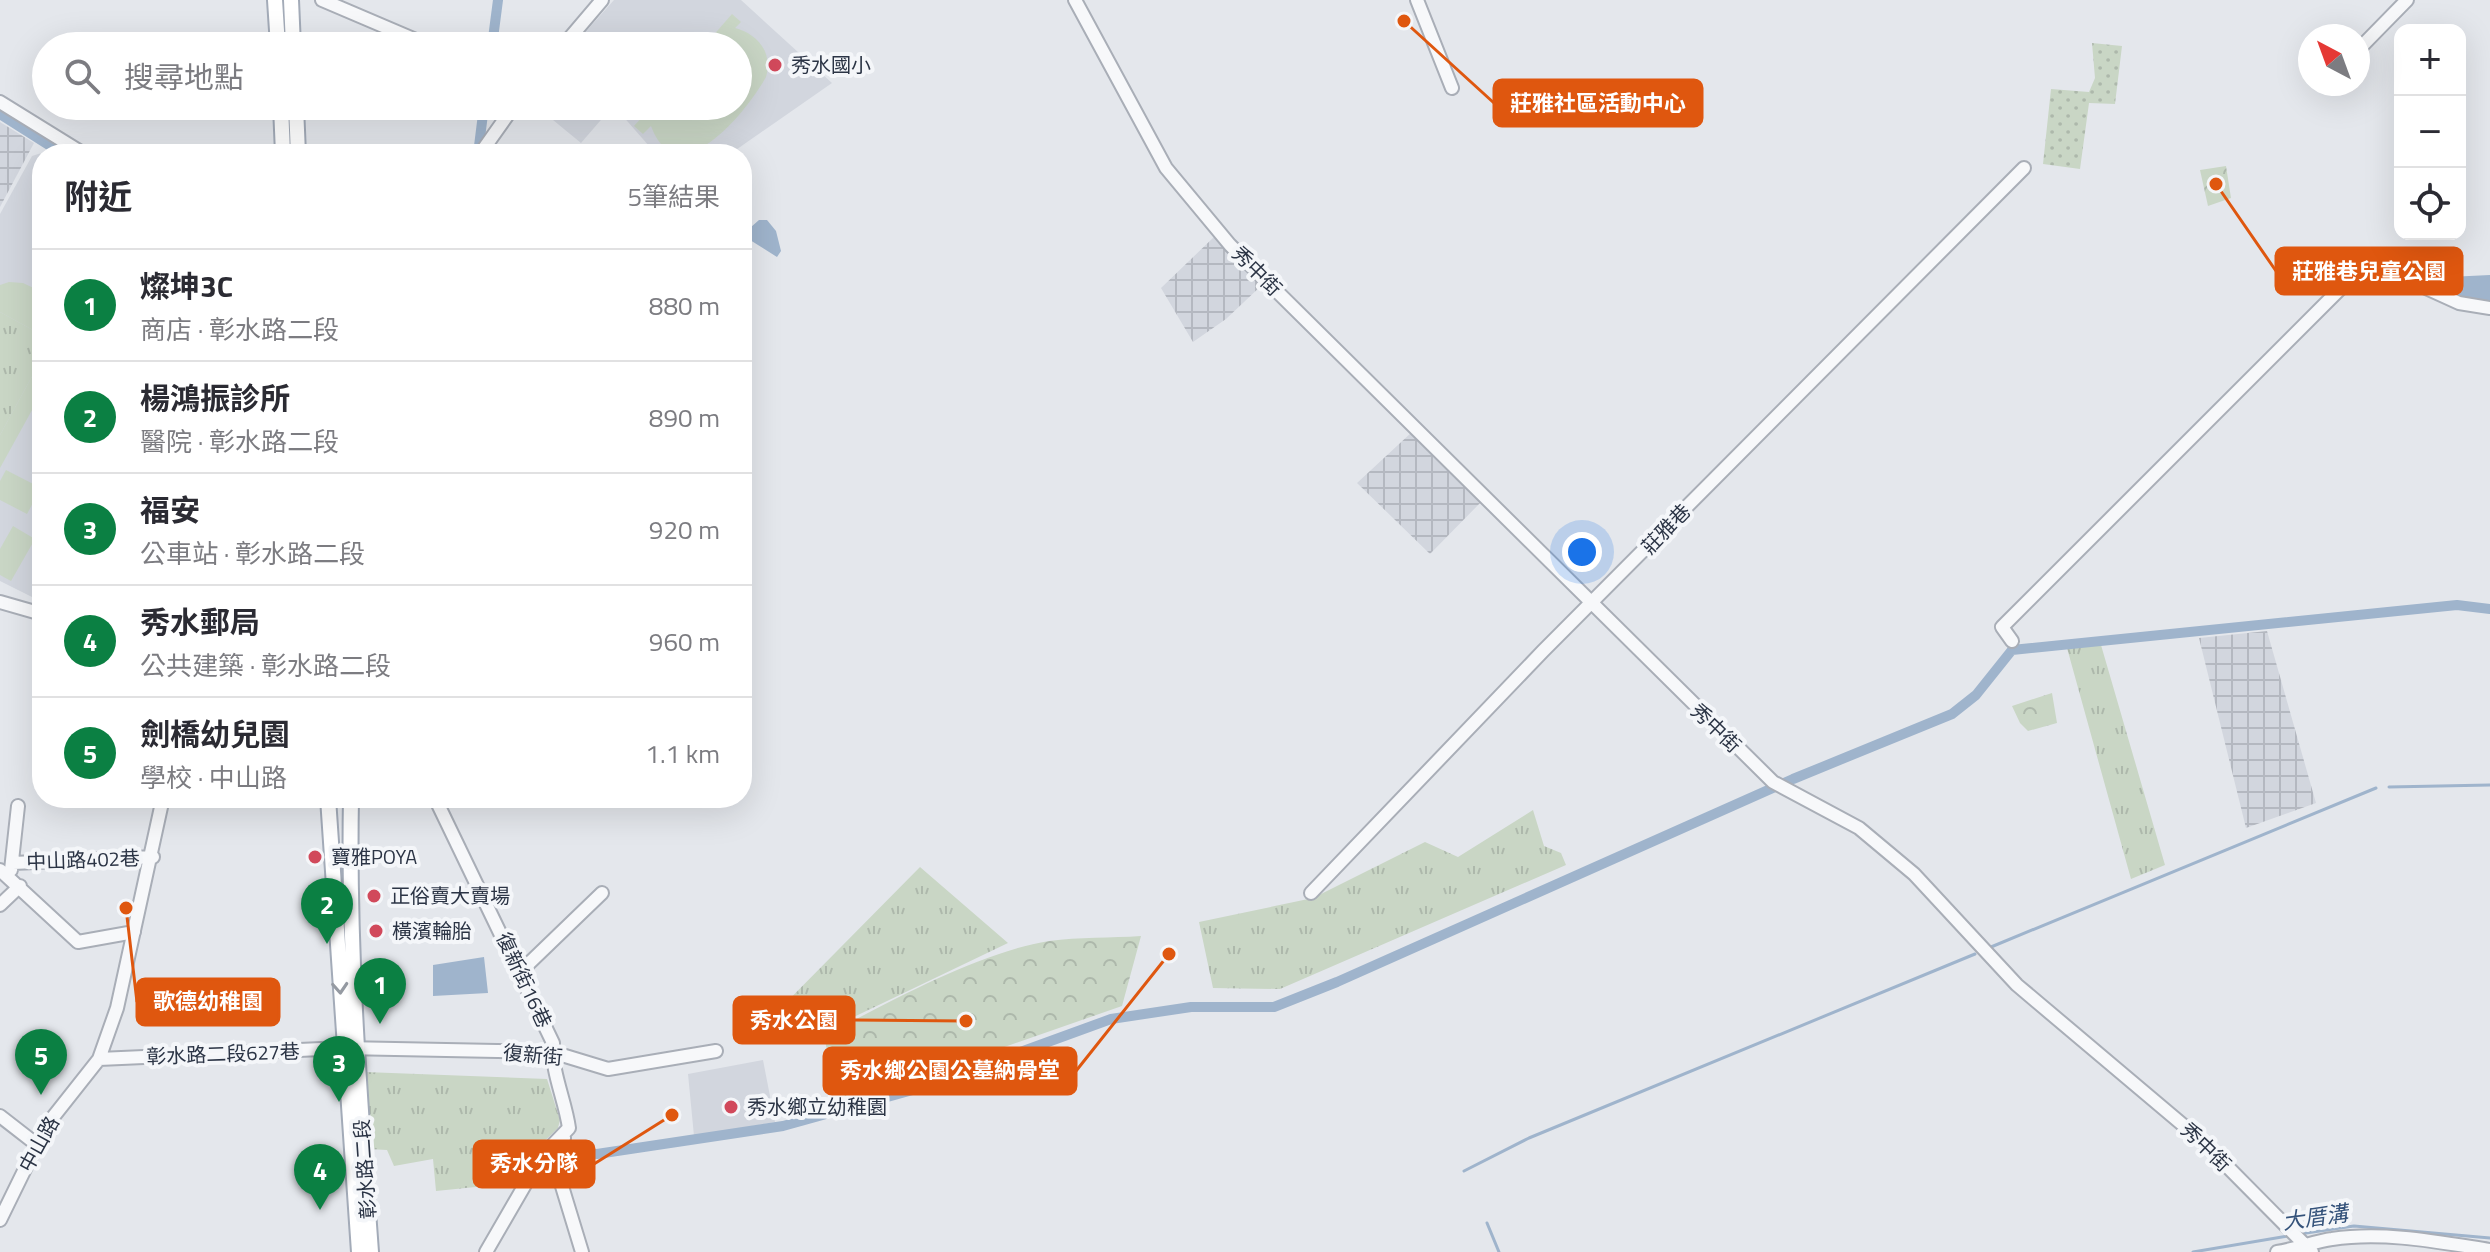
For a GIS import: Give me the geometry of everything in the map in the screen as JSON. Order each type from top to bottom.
[{"type":"main road","points":[[275,0],[277,32]]},
{"type":"main road","points":[[291,0],[292,32]]},
{"type":"main road","points":[[282,120],[283,144]]},
{"type":"main road","points":[[297,120],[298,144]]},
{"type":"main road","name":"彰水路二段","points":[[329,808],[349,1048],[371,1252]]},
{"type":"main road","name":"彰水路二段","points":[[351,808],[349,1048],[359,1252]]},
{"type":"street","points":[[322,0],[397,32]]},
{"type":"street","points":[[575,32],[602,0]]},
{"type":"street","name":"秀中街","points":[[1075,0],[1166,168],[1230,245],[1377,387],[1773,782],[1859,828],[1914,874],[2017,985],[2202,1141],[2302,1243]]},
{"type":"street","points":[[1417,0],[1452,88]]},
{"type":"street","points":[[2370,38],[2407,0]]},
{"type":"street","points":[[0,102],[68,144]]},
{"type":"street","points":[[487,144],[504,120]]},
{"type":"street","name":"莊雅巷","points":[[1311,893],[1543,651],[1908,281],[2024,168]]},
{"type":"street","points":[[2012,641],[2002,627],[2360,269]]},
{"type":"street","points":[[2415,283],[2459,303],[2490,308]]},
{"type":"street","points":[[0,602],[32,611]]},
{"type":"street","points":[[0,905],[13,863],[18,806]]},
{"type":"street","name":"中山路","points":[[0,1220],[36,1144],[74,1088],[99,1059],[117,1008],[153,857],[161,808]]},
{"type":"street","name":"復新街16巷","points":[[440,808],[553,1043],[552,1052],[569,1128]]},
{"type":"street","name":"中山路402巷","points":[[13,863],[153,857]]},
{"type":"street","points":[[10,878],[78,942],[134,932]]},
{"type":"street","points":[[520,972],[602,893]]},
{"type":"street","name":"復新街","points":[[349,1048],[552,1052],[608,1069],[716,1051]]},
{"type":"street","name":"彰水路二段627巷","points":[[99,1059],[349,1048]]},
{"type":"street","points":[[0,1116],[36,1144]]},
{"type":"street","points":[[486,1252],[541,1157],[569,1128]]},
{"type":"street","points":[[569,1128],[554,1160],[582,1252]]},
{"type":"street","points":[[2277,1252],[2302,1243],[2331,1239],[2415,1239],[2490,1250]]},
{"type":"shaded area","name":"秀水國小","points":[[614,0],[741,0],[832,83],[744,144],[647,144],[626,120],[752,120],[752,32],[585,32]]},
{"type":"shaded area","points":[[553,120],[601,120],[581,143]]},
{"type":"shaded area","points":[[0,122],[34,143],[0,207]]},
{"type":"shaded area","points":[[32,156],[32,597],[0,581],[0,214]]},
{"type":"shaded area","points":[[1215,236],[1262,285],[1226,319],[1193,342],[1161,288]]},
{"type":"shaded area","points":[[1412,432],[1483,500],[1430,554],[1357,483]]},
{"type":"shaded area","points":[[2267,631],[2316,803],[2246,828],[2199,638]]},
{"type":"shaded area","name":"秀水鄉立幼稚園","points":[[763,1060],[775,1122],[694,1136],[688,1074]]},
{"type":"green space","points":[[732,14],[741,22],[735,28],[745,32],[716,32]]},
{"type":"green space","points":[[752,36],[762,46],[768,68],[752,99]]},
{"type":"green space","points":[[2092,43],[2122,46],[2115,104],[2089,103],[2080,169],[2043,164],[2051,89],[2089,92],[2095,78]]},
{"type":"green space","points":[[639,120],[734,120],[707,144],[662,144],[651,126],[643,134],[634,126]]},
{"type":"green space","points":[[2226,166],[2231,198],[2208,206],[2200,170]]},
{"type":"green space","points":[[9,282],[32,287],[32,330],[0,312],[0,285]]},
{"type":"green space","points":[[0,312],[32,330],[32,376],[0,435]]},
{"type":"green space","points":[[32,376],[32,410],[0,468],[0,435]]},
{"type":"green space","points":[[6,470],[32,483],[32,505],[27,514],[0,500],[0,481]]},
{"type":"green space","points":[[13,526],[32,537],[32,544],[11,581],[0,575],[0,549]]},
{"type":"green space","points":[[2101,645],[2165,865],[2131,879],[2067,648]]},
{"type":"green space","points":[[2052,693],[2057,723],[2028,731],[2020,723],[2012,706]]},
{"type":"green space","points":[[1533,810],[1544,846],[1561,853],[1566,865],[1280,989],[1213,988],[1199,922],[1313,898],[1425,842],[1458,857]]},
{"type":"green space","points":[[920,867],[1008,943],[835,1026],[755,1034]]},
{"type":"green space","points":[[1141,936],[1122,1006],[904,1082],[837,1098],[824,1036],[934,980],[993,956],[1049,941]]},
{"type":"green space","points":[[365,1072],[547,1079],[560,1120],[558,1128],[532,1153],[516,1183],[436,1191],[433,1159],[394,1166],[387,1150],[368,1149]]},
{"type":"water","points":[[759,220],[767,220],[776,231],[781,251],[777,257],[752,241],[752,226]]},
{"type":"water","points":[[2490,275],[2490,302],[2459,298],[2427,284],[2428,278]]},
{"type":"water","points":[[484,957],[488,993],[433,996],[433,965]]},
{"type":"waterway","points":[[494,32],[498,0]]},
{"type":"waterway","points":[[0,114],[47,144]]},
{"type":"waterway","points":[[479,144],[482,120]]},
{"type":"waterway","points":[[561,1152],[597,1154],[783,1126],[927,1086],[1111,1019],[1191,1007],[1274,1007],[1337,982],[1793,779],[1952,714],[1976,695],[2012,650],[2457,605],[2490,609]]},
{"type":"waterway","points":[[2389,787],[2490,785]]},
{"type":"waterway","points":[[1991,947],[2376,788]]},
{"type":"waterway","points":[[1464,1171],[1529,1138],[1975,954]]},
{"type":"waterway","points":[[1487,1223],[1499,1252]]},
{"type":"waterway","name":"大厝溝","points":[[2299,1234],[2354,1226],[2490,1238]]},
{"type":"waterway","name":"大厝溝","points":[[2193,1252],[2288,1236]]},
{"type":"place","name":"莊雅社區活動中心","points":[[1404,21]]},
{"type":"place","name":"秀水國小","points":[[775,65]]},
{"type":"place","name":"莊雅巷兒童公園","points":[[2216,184]]},
{"type":"place","name":"寶雅POYA","points":[[315,857]]},
{"type":"place","name":"正俗賣大賣場","points":[[374,896]]},
{"type":"place","name":"歌德幼稚園","points":[[126,908]]},
{"type":"place","name":"橫濱輪胎","points":[[376,931]]},
{"type":"place","name":"楊鴻振診所","points":[[327,944]]},
{"type":"place","name":"秀水鄉公園公墓納骨堂","points":[[1169,954]]},
{"type":"place","name":"秀水公園","points":[[966,1021]]},
{"type":"place","name":"燦坤3C","points":[[380,1024]]},
{"type":"place","name":"劍橋幼兒園","points":[[41,1095]]},
{"type":"place","name":"福安","points":[[339,1102]]},
{"type":"place","name":"秀水鄉立幼稚園","points":[[731,1107]]},
{"type":"place","name":"秀水分隊","points":[[672,1115]]},
{"type":"place","name":"秀水郵局","points":[[320,1210]]}]
